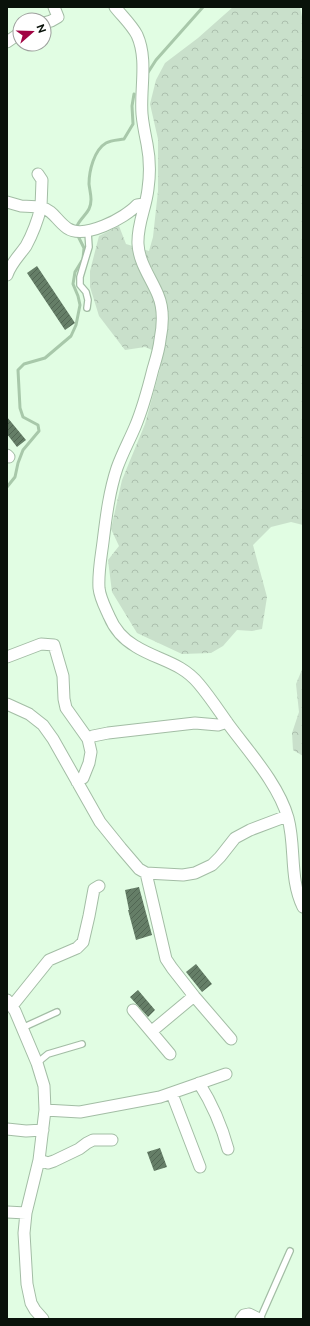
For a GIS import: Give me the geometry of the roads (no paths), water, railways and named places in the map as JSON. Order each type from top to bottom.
[{"type":"street","points":[[52,21],[58,17],[54,7]]},
{"type":"street","points":[[115,7],[130,24],[137,35],[141,49],[142,115],[149,171],[148,193],[138,227],[138,245],[140,258],[162,308],[162,324],[160,342],[143,405],[112,484],[99,572],[99,590],[113,626],[122,636],[134,646],[172,663],[189,673],[199,683],[255,758],[281,800],[287,816],[291,832],[294,883],[298,897],[303,906]]},
{"type":"street","points":[[7,275],[10,267],[26,245],[39,214],[42,180],[38,174]]},
{"type":"street","points":[[7,202],[21,206],[49,209],[68,229],[81,233],[95,230],[131,211],[137,205],[144,204]]},
{"type":"street","points":[[7,657],[41,644],[54,645],[63,676],[66,708],[88,739],[91,752],[89,763],[83,778],[77,782]]},
{"type":"street","points":[[7,704],[29,714],[44,725],[104,827],[139,869],[146,873],[183,875],[195,873],[212,865],[235,838],[250,830],[287,816]]},
{"type":"street","points":[[88,739],[93,736],[108,733],[195,723],[218,725],[227,722]]},
{"type":"street","points":[[146,873],[166,958],[194,996],[231,1039]]},
{"type":"street","points":[[43,1319],[34,1310],[31,1303],[24,1233],[26,1213],[39,1160],[45,1110],[44,1086],[37,1063],[10,1003],[49,960],[77,948],[83,942],[94,889],[99,886]]},
{"type":"street","points":[[152,1031],[194,996]]},
{"type":"street","points":[[133,1010],[170,1054]]},
{"type":"street","points":[[45,1110],[80,1112],[160,1097],[226,1074]]},
{"type":"street","points":[[199,1083],[207,1098],[228,1149]]},
{"type":"street","points":[[172,1094],[200,1167]]},
{"type":"street","points":[[7,1129],[26,1131],[43,1130]]},
{"type":"street","points":[[39,1160],[48,1162],[54,1161],[79,1149],[93,1140],[112,1140]]},
{"type":"street","points":[[7,1212],[26,1213]]},
{"type":"street","points":[[241,1319],[244,1315],[249,1314],[260,1319]]},
{"type":"lane","points":[[87,308],[88,300],[86,292],[80,285],[80,277],[88,247],[88,232]]},
{"type":"lane","points":[[22,1028],[57,1012]]},
{"type":"lane","points":[[37,1063],[48,1054],[82,1044]]},
{"type":"lane","points":[[260,1319],[290,1252]]},
{"type":"waterway","points":[[147,74],[156,60],[203,7]]},
{"type":"waterway","points":[[77,226],[90,206],[91,200],[89,179],[95,156],[106,143],[124,139],[133,124],[132,106],[134,94]]},
{"type":"waterway","points":[[7,487],[15,477],[23,450],[39,431],[38,425],[23,417],[20,408],[18,370],[24,364],[45,358],[71,336],[76,325],[80,305],[73,284],[75,272],[83,259],[84,248],[78,236]]}]
